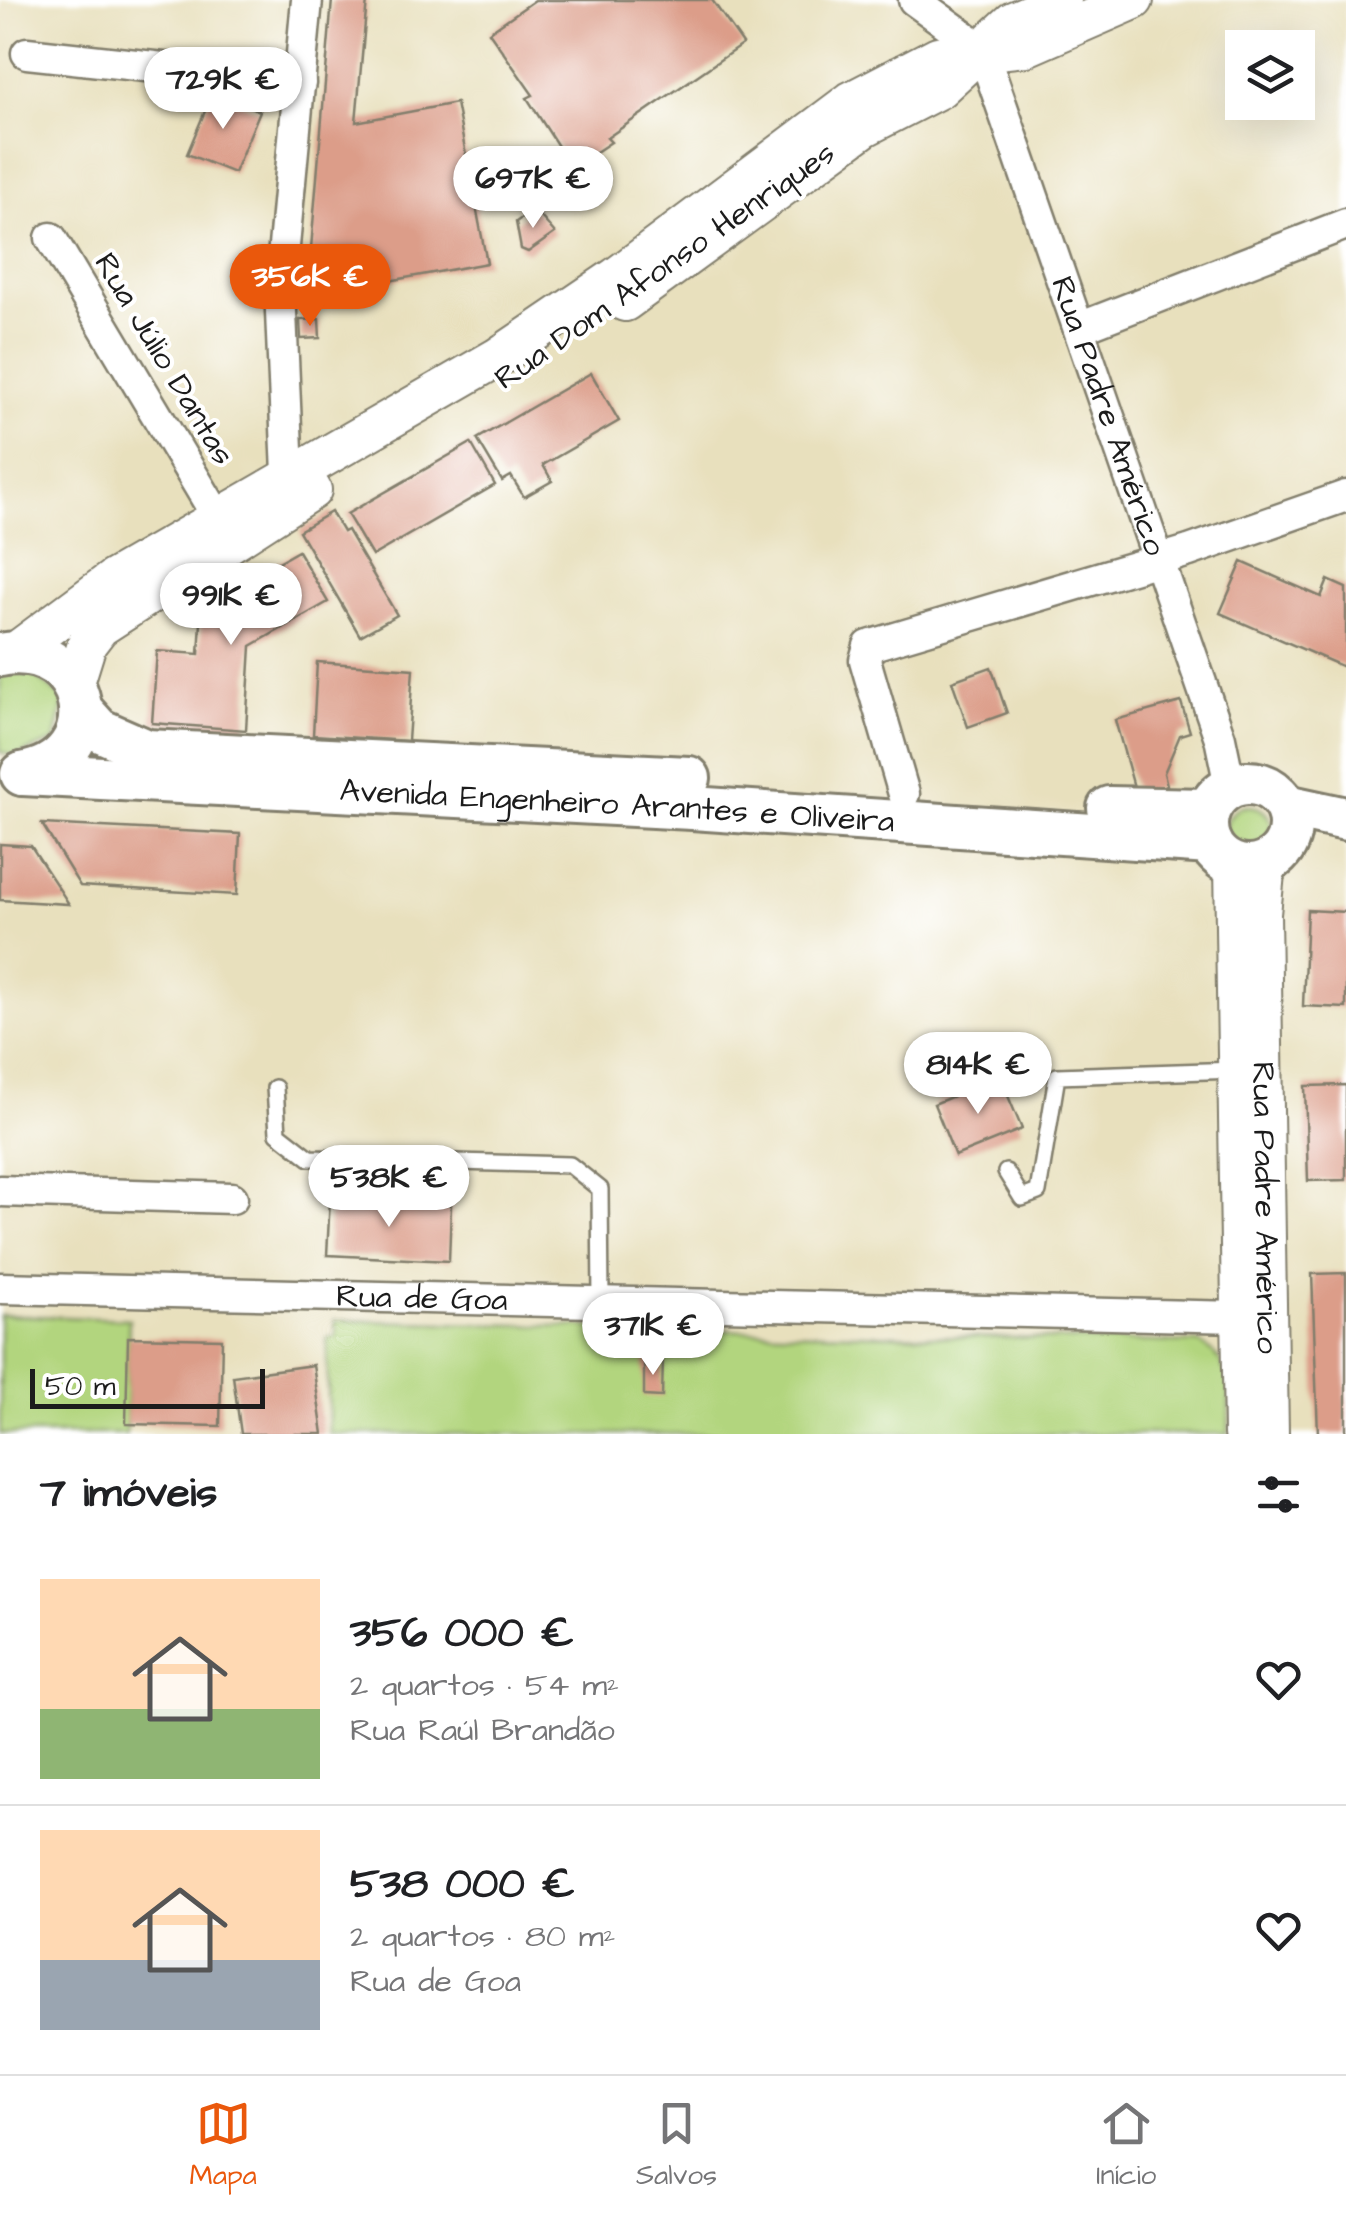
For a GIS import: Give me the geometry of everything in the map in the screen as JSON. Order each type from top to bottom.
[{"type":"main road","name":"Rua Dom Afonso Henriques","points":[[8,653],[50,660],[78,698],[71,746],[42,770],[12,773]]},
{"type":"main road","name":"Avenida Engenheiro Arantes e Oliveira","points":[[78,698],[99,730],[124,745],[147,751],[1153,811],[1246,830],[1346,843]]},
{"type":"main road","name":"Avenida Engenheiro Arantes e Oliveira","points":[[12,773],[692,808],[1246,830],[1346,819]]},
{"type":"street","points":[[288,490],[280,289],[307,0]]},
{"type":"street","points":[[914,0],[982,49]]},
{"type":"street","name":"Rua Dom Afonso Henriques","points":[[982,49],[1013,20],[1062,0]]},
{"type":"street","name":"Rua Dom Afonso Henriques","points":[[78,698],[87,644],[100,626],[288,490],[616,277],[851,101],[938,56],[1026,47],[1134,0]]},
{"type":"street","name":"Rua Padre Américo","points":[[982,49],[1220,738],[1246,830],[1261,914],[1253,1316],[1243,1434]]},
{"type":"street","points":[[27,53],[300,83]]},
{"type":"street","points":[[1079,328],[1346,224]]},
{"type":"street","name":"Rua Júlio Dantas","points":[[51,238],[217,516]]},
{"type":"street","name":"Rua Dom Afonso Henriques","points":[[8,653],[113,579],[217,516],[288,490]]},
{"type":"street","points":[[904,794],[866,660],[869,646],[1159,560],[1346,496]]},
{"type":"street","name":"Rua Padre Américo","points":[[1246,830],[1236,1070],[1253,1316],[1269,1434]]},
{"type":"street","points":[[0,1191],[232,1198]]},
{"type":"street","name":"Rua de Goa","points":[[0,1288],[1253,1316]]},
{"type":"lane","points":[[1006,1172],[1022,1198],[1038,1192],[1057,1076],[1236,1070]]},
{"type":"lane","points":[[275,1088],[278,1133],[310,1158],[570,1165],[600,1190],[600,1301]]},
{"type":"green space","points":[[26,667],[64,700],[55,741],[15,756],[0,752],[0,671]]},
{"type":"green space","points":[[1249,806],[1265,813],[1272,829],[1265,845],[1249,852],[1233,845],[1226,829],[1233,813]]},
{"type":"green space","points":[[0,1315],[129,1319],[126,1434],[0,1434]]},
{"type":"green space","points":[[335,1320],[1199,1343],[1211,1351],[1224,1370],[1229,1394],[1229,1434],[329,1434],[327,1338],[335,1336]]},
{"type":"building","points":[[332,0],[367,0],[356,122],[456,103],[487,263],[307,296]]},
{"type":"building","points":[[535,0],[712,0],[743,44],[607,138],[611,142],[572,168],[527,98],[533,95],[489,32]]},
{"type":"building","points":[[213,92],[260,111],[234,173],[187,154]]},
{"type":"building","points":[[534,209],[555,233],[528,252],[521,249],[516,222]]},
{"type":"building","points":[[319,319],[320,338],[301,339],[300,320]]},
{"type":"building","points":[[591,373],[619,421],[543,465],[552,481],[524,497],[511,476],[502,481],[477,439]]},
{"type":"building","points":[[471,443],[495,485],[372,556],[347,514]]},
{"type":"building","points":[[331,512],[343,532],[347,530],[397,615],[360,636],[299,531]]},
{"type":"building","points":[[298,551],[328,602],[251,646],[246,730],[152,723],[157,651],[199,654],[202,606]]},
{"type":"building","points":[[1242,562],[1321,597],[1328,580],[1346,588],[1346,668],[1220,613]]},
{"type":"building","points":[[317,662],[413,669],[408,741],[313,735]]},
{"type":"building","points":[[991,667],[1007,713],[968,727],[952,681]]},
{"type":"building","points":[[1181,702],[1190,732],[1180,735],[1164,773],[1167,785],[1136,794],[1115,720]]},
{"type":"building","points":[[42,824],[240,834],[237,895],[80,886]]},
{"type":"building","points":[[0,844],[31,846],[69,904],[0,900]]},
{"type":"building","points":[[1307,910],[1346,912],[1346,1008],[1303,1006]]},
{"type":"building","points":[[1000,1077],[1022,1129],[955,1156],[934,1104]]},
{"type":"building","points":[[1346,1085],[1346,1180],[1308,1181],[1305,1086]]},
{"type":"building","points":[[330,1198],[451,1205],[449,1261],[327,1255]]},
{"type":"building","points":[[1346,1273],[1346,1434],[1318,1434],[1312,1274]]},
{"type":"building","points":[[128,1337],[222,1339],[220,1426],[126,1424]]},
{"type":"building","points":[[644,1360],[663,1360],[662,1397],[644,1396]]},
{"type":"building","points":[[313,1365],[323,1434],[241,1434],[233,1376]]}]
